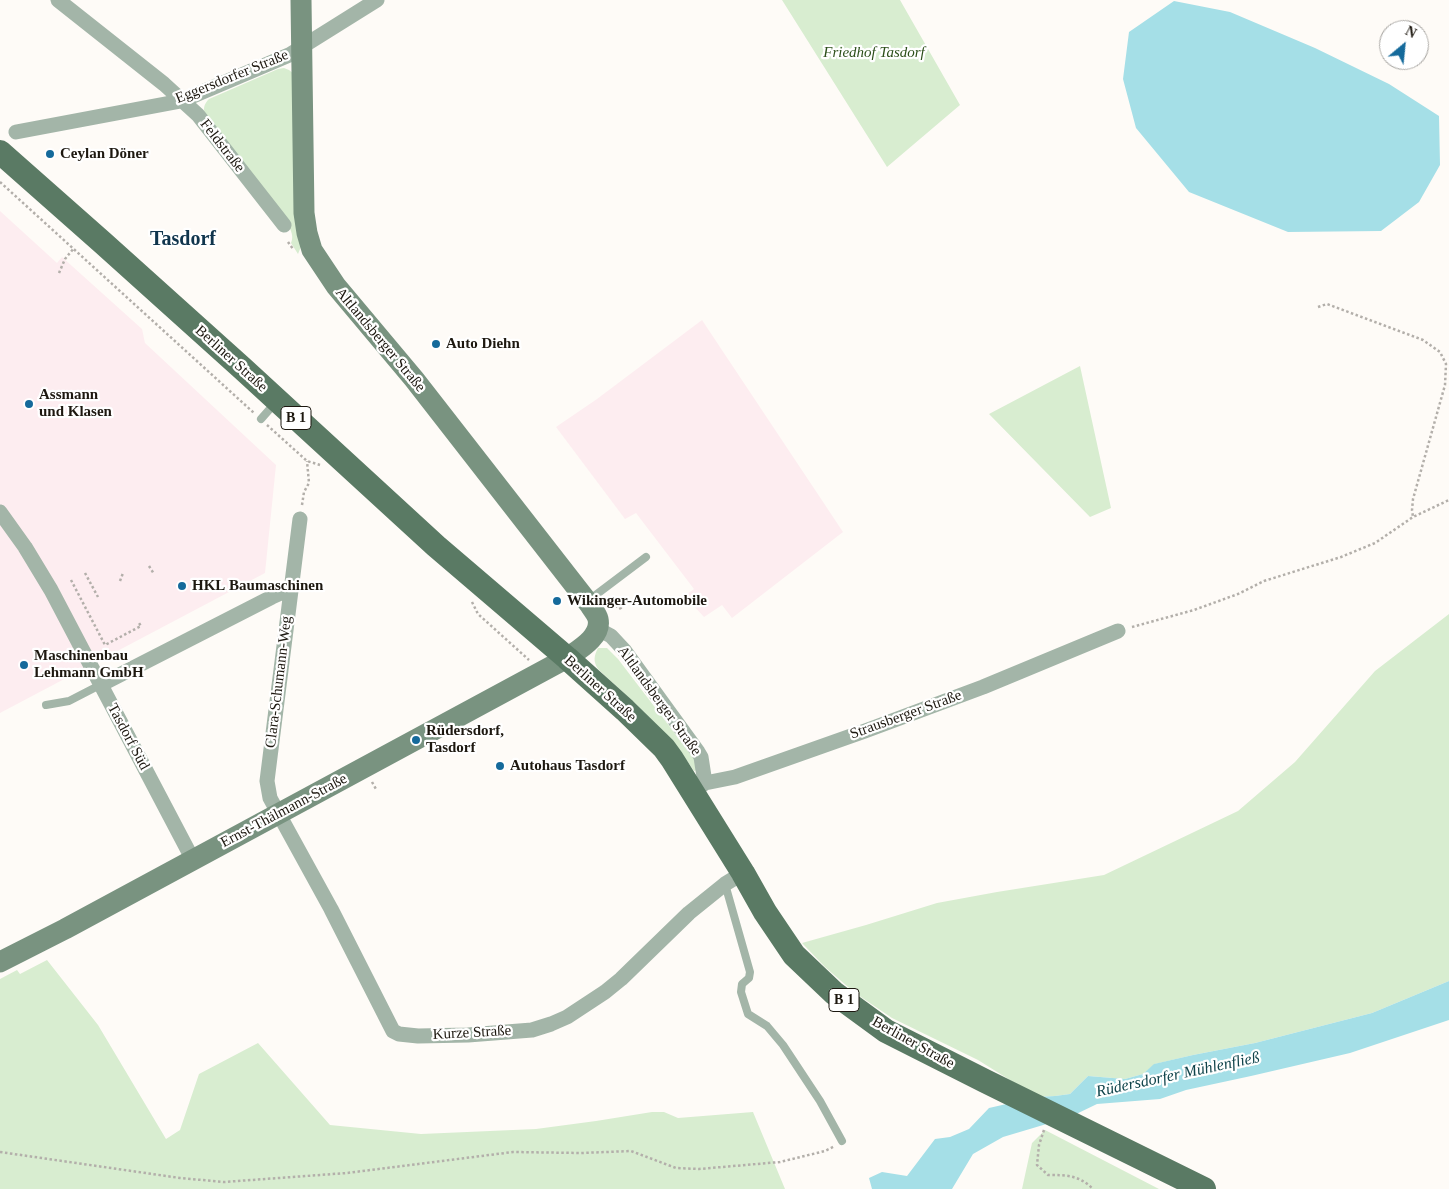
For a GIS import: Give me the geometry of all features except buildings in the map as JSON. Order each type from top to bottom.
[{"type":"main road","name":"Altlandsberger Straße","points":[[301,0],[304,213],[312,250],[336,286],[596,597],[598,629]]},
{"type":"main road","name":"Berliner Straße","points":[[0,152],[277,400],[436,546],[567,658],[664,748],[698,787],[734,879],[765,912],[794,955],[834,993],[886,1031],[1204,1189]]},
{"type":"main road","points":[[567,658],[592,638],[598,629]]},
{"type":"main road","name":"Ernst-Thälmann-Straße","points":[[6,959],[567,658]]},
{"type":"street","name":"Feldstraße","points":[[58,0],[164,84],[198,116],[284,225]]},
{"type":"street","name":"Eggersdorfer Straße","points":[[16,132],[181,101],[289,55],[377,0]]},
{"type":"street","name":"Tasdorf Süd","points":[[0,512],[39,570],[192,860]]},
{"type":"street","name":"Clara-Schumann-Weg","points":[[279,814],[270,798],[267,781],[300,519]]},
{"type":"street","points":[[100,685],[272,597],[281,593],[290,594]]},
{"type":"street","name":"Altlandsberger Straße","points":[[598,629],[611,636],[624,650],[698,752],[701,757],[698,787]]},
{"type":"street","name":"Strausberger Straße","points":[[698,787],[735,777],[873,728],[983,687],[1118,631]]},
{"type":"street","name":"Kurze Straße","points":[[279,814],[331,909],[388,1021],[393,1030],[399,1034],[418,1036],[468,1035],[532,1030],[567,1017],[621,979],[689,913],[734,879]]},
{"type":"lane","points":[[261,419],[277,400]]},
{"type":"lane","points":[[596,597],[646,557]]},
{"type":"lane","points":[[46,704],[70,701],[100,685]]},
{"type":"lane","points":[[734,879],[750,972],[749,978],[742,984],[740,992],[748,1014],[767,1026],[783,1045],[820,1101],[842,1140]]},
{"type":"path","name":"Berliner Straße","points":[[0,182],[307,461],[309,483],[304,492],[300,519]]},
{"type":"path","points":[[59,273],[65,258],[74,248]]},
{"type":"path","points":[[1318,307],[1327,304],[1423,340],[1440,352],[1446,364],[1445,385],[1413,500],[1413,517]]},
{"type":"path","points":[[1118,631],[1194,610],[1238,594],[1264,581],[1341,557],[1375,543],[1413,517],[1449,500]]},
{"type":"path","points":[[149,566],[154,574]]},
{"type":"path","points":[[85,573],[98,598]]},
{"type":"path","points":[[120,581],[123,573]]},
{"type":"path","points":[[71,580],[105,645],[141,626],[139,623]]},
{"type":"path","points":[[596,597],[618,610],[621,608],[612,597]]},
{"type":"path","points":[[371,781],[376,789]]},
{"type":"path","points":[[1045,1128],[1039,1145],[1037,1165],[1048,1176],[1066,1175],[1081,1179],[1093,1189]]},
{"type":"path","points":[[0,1152],[224,1182],[347,1173],[513,1152],[581,1153],[631,1151],[676,1168],[699,1169],[780,1162],[824,1151],[834,1147],[842,1140]]},
{"type":"shaded area","points":[[0,211],[57,263],[62,257],[142,329],[145,343],[276,465],[265,573],[0,713]]},
{"type":"shaded area","points":[[702,320],[843,532],[732,618],[722,605],[704,617],[692,604],[687,594],[694,589],[636,513],[625,519],[556,427],[597,399]]},
{"type":"green space","name":"Friedhof Tasdorf","points":[[782,0],[900,0],[960,105],[887,167]]},
{"type":"green space","points":[[284,68],[294,74],[302,244],[298,254],[291,243],[292,236],[288,224],[205,115],[204,110],[205,104],[209,99]]},
{"type":"green space","points":[[1080,366],[1111,508],[1090,517],[989,414]]},
{"type":"green space","points":[[1449,614],[1449,981],[1372,1013],[1255,1043],[1155,1064],[1143,1074],[1125,1079],[1088,1076],[1070,1094],[1037,1097],[978,1060],[892,1018],[855,993],[825,967],[802,943],[937,903],[1104,875],[1238,811],[1295,762],[1375,671]]},
{"type":"green space","points":[[598,648],[607,648],[618,659],[694,759],[697,770],[694,771],[684,756],[661,730],[598,669],[595,658]]},
{"type":"green space","points":[[47,960],[98,1025],[166,1139],[180,1130],[199,1074],[258,1043],[330,1125],[421,1134],[536,1129],[652,1112],[664,1112],[678,1118],[753,1112],[785,1189],[0,1189],[0,979],[17,970],[20,974]]},
{"type":"green space","points":[[1045,1130],[1159,1189],[1022,1189],[1032,1143]]},
{"type":"water","points":[[1174,1],[1230,12],[1315,48],[1389,84],[1439,116],[1440,165],[1419,202],[1381,231],[1288,232],[1189,192],[1136,128],[1123,79],[1129,32]]},
{"type":"water","name":"Rüdersdorfer Mühlenfließ","points":[[1449,981],[1449,1020],[1350,1053],[1186,1090],[1160,1099],[1097,1104],[1070,1117],[1003,1137],[973,1154],[952,1189],[872,1189],[869,1178],[882,1172],[907,1176],[935,1139],[950,1137],[969,1129],[989,1108],[1037,1097],[1070,1094],[1088,1076],[1125,1079],[1143,1074],[1154,1064],[1255,1043],[1372,1013]]},
{"type":"place","name":"Ceylan Döner","points":[[50,154]]},
{"type":"place","name":"Auto Diehn","points":[[436,344]]},
{"type":"place","name":"Assmann und Klasen","points":[[29,404]]},
{"type":"place","name":"HKL Baumaschinen","points":[[182,586]]},
{"type":"place","name":"Wikinger-Automobile","points":[[557,601]]},
{"type":"place","name":"Maschinenbau Lehmann GmbH","points":[[24,665]]},
{"type":"place","name":"Rüdersdorf, Tasdorf","points":[[416,740]]},
{"type":"place","name":"Autohaus Tasdorf","points":[[500,766]]},
{"type":"district","name":"Tasdorf","points":[[183,240]]}]
